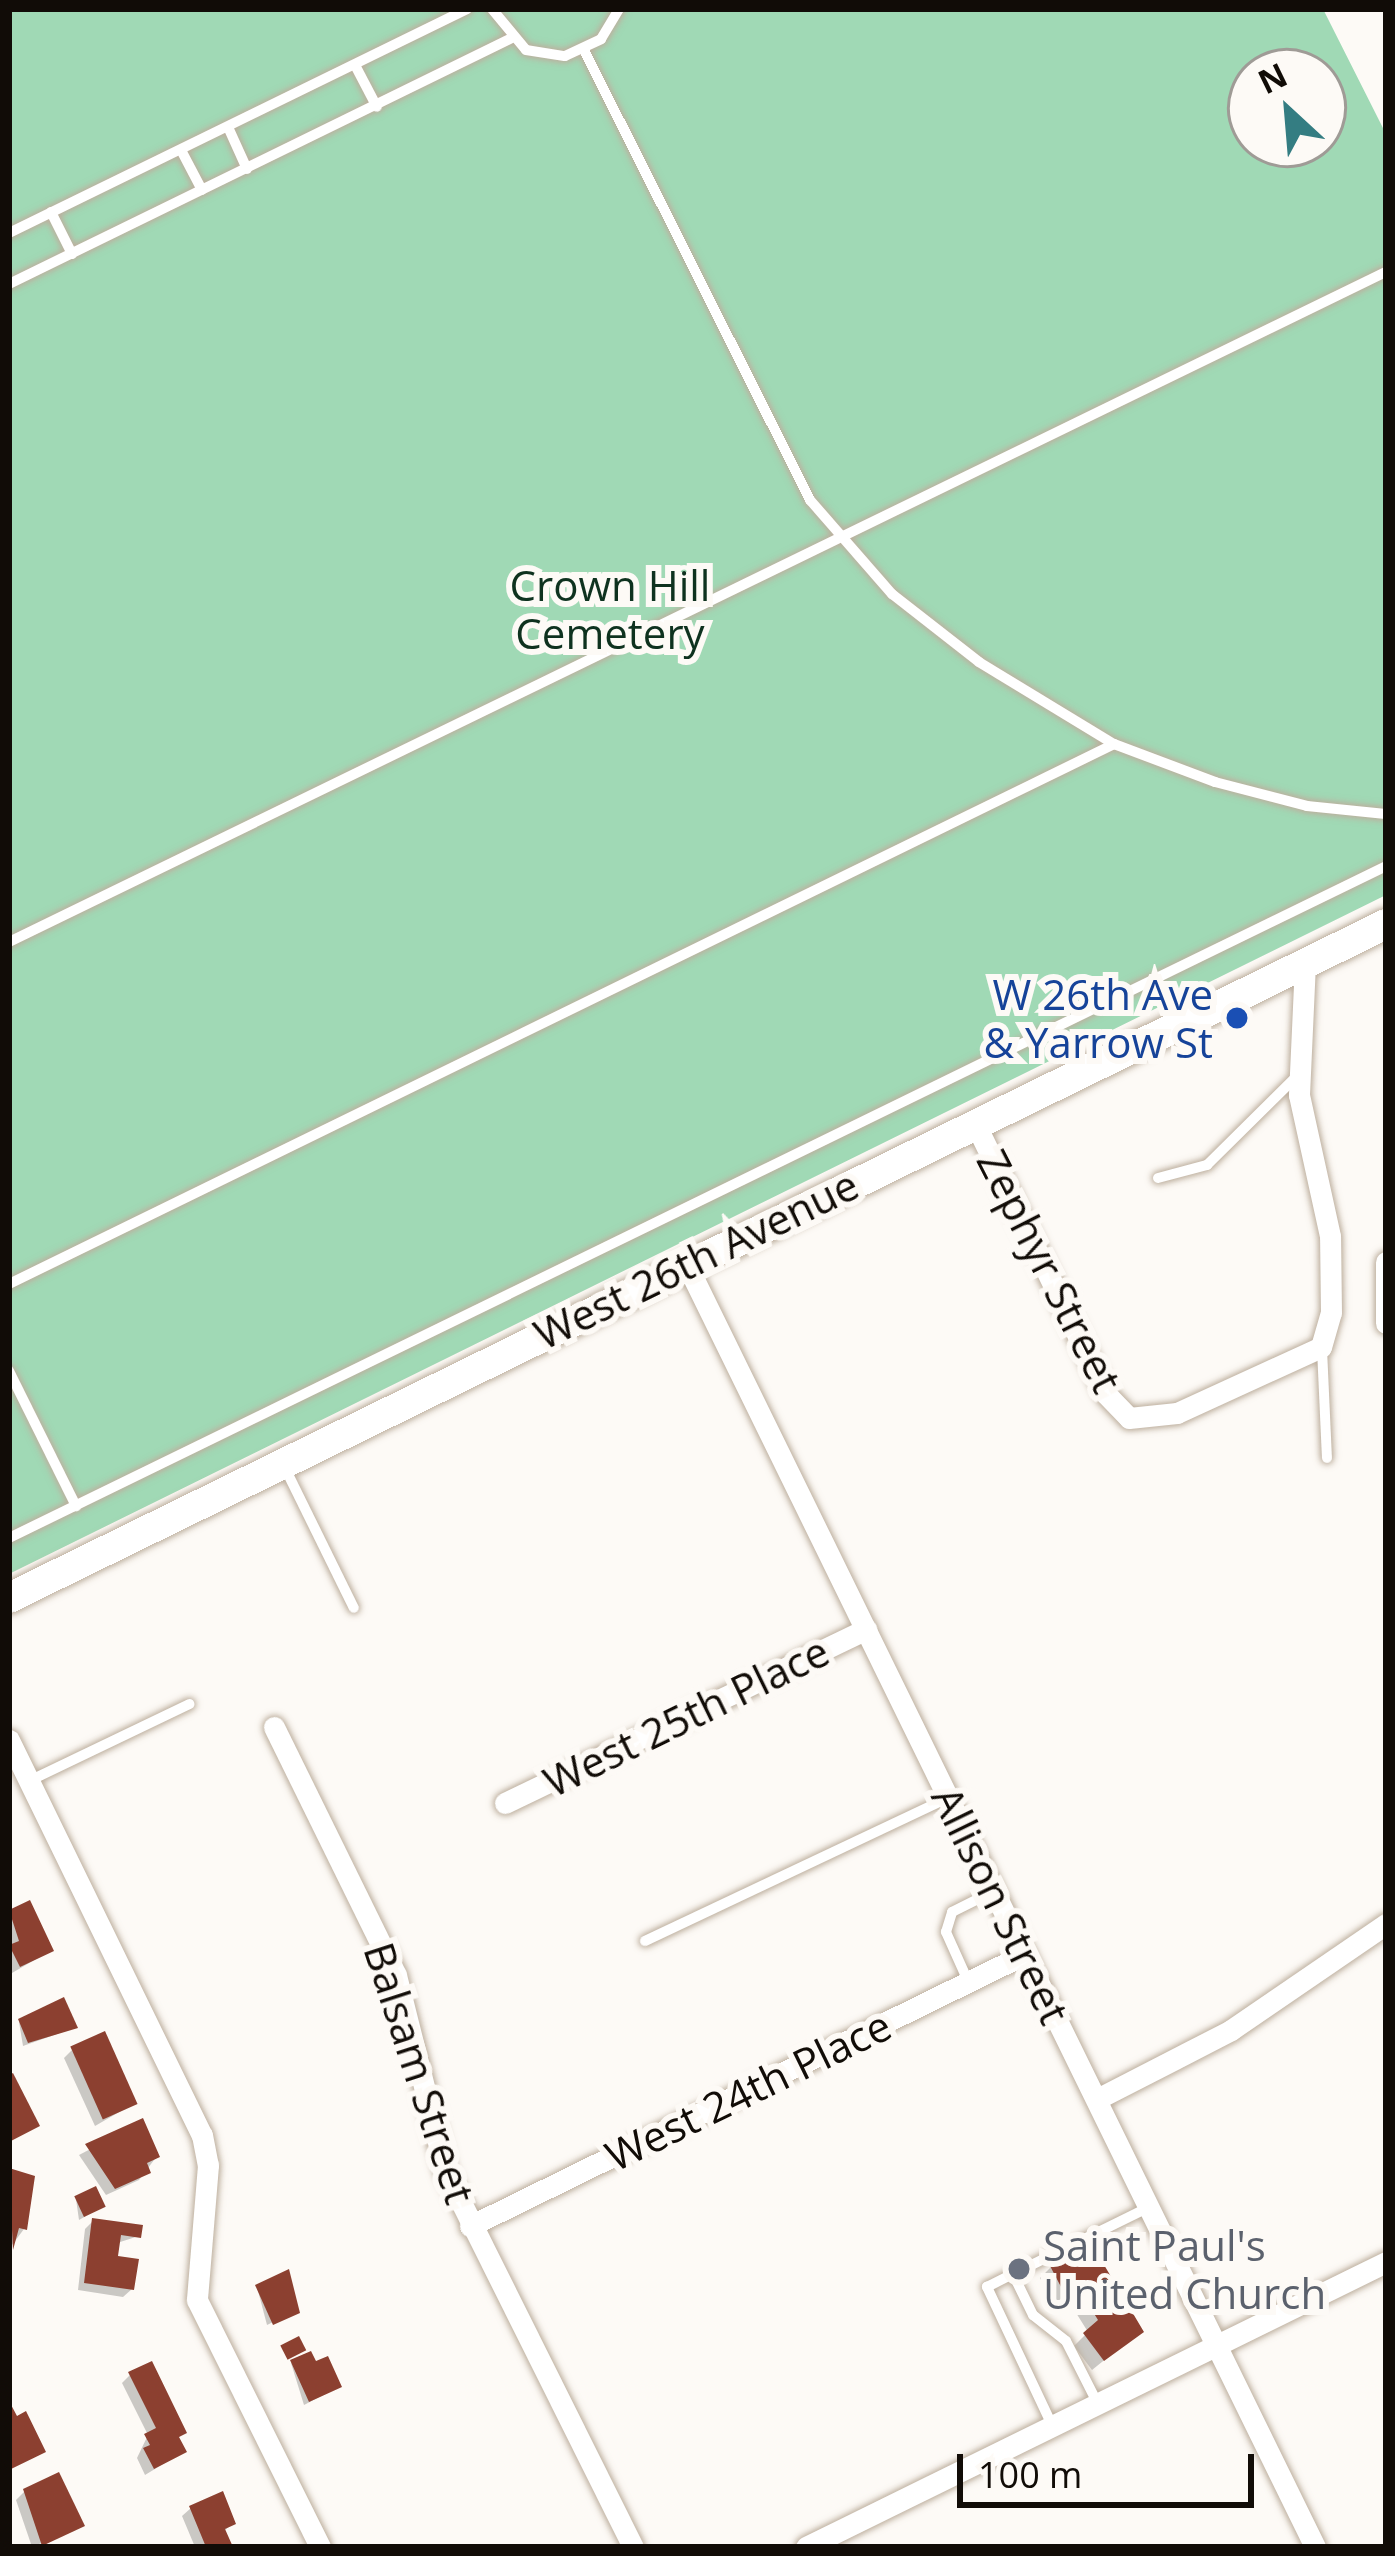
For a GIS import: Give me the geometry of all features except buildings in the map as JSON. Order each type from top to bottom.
[{"type":"street","name":"West 26th Avenue","points":[[9,1598],[974,1120],[1386,924]]},
{"type":"street","points":[[1305,963],[1298,1075],[1330,1236],[1331,1313],[1321,1347]]},
{"type":"street","name":"Zephyr Street","points":[[974,1120],[1106,1394],[1129,1418],[1177,1413],[1321,1347]]},
{"type":"street","points":[[1386,1262],[1386,1323]]},
{"type":"street","name":"Allison Street","points":[[686,1264],[1315,2547]]},
{"type":"street","name":"West 25th Place","points":[[505,1803],[866,1629]]},
{"type":"street","name":"Balsam Street","points":[[274,1726],[396,1976],[431,2132],[470,2226],[633,2547]]},
{"type":"street","points":[[9,1740],[202,2134],[208,2165],[197,2300],[320,2547]]},
{"type":"street","points":[[1097,2098],[1231,2030],[1386,1924]]},
{"type":"street","name":"West 24th Place","points":[[470,2226],[1025,1954]]},
{"type":"street","points":[[806,2547],[1386,2262]]},
{"type":"lane","points":[[9,233],[467,9]]},
{"type":"lane","points":[[492,9],[510,39],[545,56],[584,50],[619,9]]},
{"type":"lane","points":[[9,284],[510,39]]},
{"type":"lane","points":[[584,50],[810,500],[835,536],[979,662],[1114,744],[1214,782],[1307,806],[1386,814]]},
{"type":"lane","points":[[355,65],[377,107]]},
{"type":"lane","points":[[228,128],[247,169]]},
{"type":"lane","points":[[181,150],[202,190]]},
{"type":"lane","points":[[51,212],[72,254]]},
{"type":"lane","points":[[9,942],[835,536],[1386,272]]},
{"type":"lane","points":[[9,1284],[1114,744]]},
{"type":"lane","points":[[9,1538],[1386,866]]},
{"type":"lane","points":[[1158,1178],[1208,1165],[1298,1075]]},
{"type":"lane","points":[[1321,1347],[1327,1458]]},
{"type":"lane","points":[[9,1371],[76,1506]]},
{"type":"lane","points":[[282,1463],[354,1608]]},
{"type":"lane","points":[[29,1781],[190,1704]]},
{"type":"lane","points":[[645,1941],[948,1798]]},
{"type":"lane","points":[[969,1982],[946,1932],[952,1912],[994,1891]]},
{"type":"lane","points":[[1052,2425],[987,2287],[1149,2206]]},
{"type":"lane","points":[[1013,2274],[1033,2315],[1066,2341],[1097,2402]]},
{"type":"green space","name":"Crown Hill Cemetery","points":[[9,9],[1323,9],[1343,48],[1227,48],[1227,168],[1347,168],[1347,57],[1386,134],[1386,895],[9,1574]]},
{"type":"place","name":"W 26th Ave & Yarrow St","points":[[1237,1018]]},
{"type":"place","name":"Saint Paul's United Church","points":[[1019,2269]]}]
